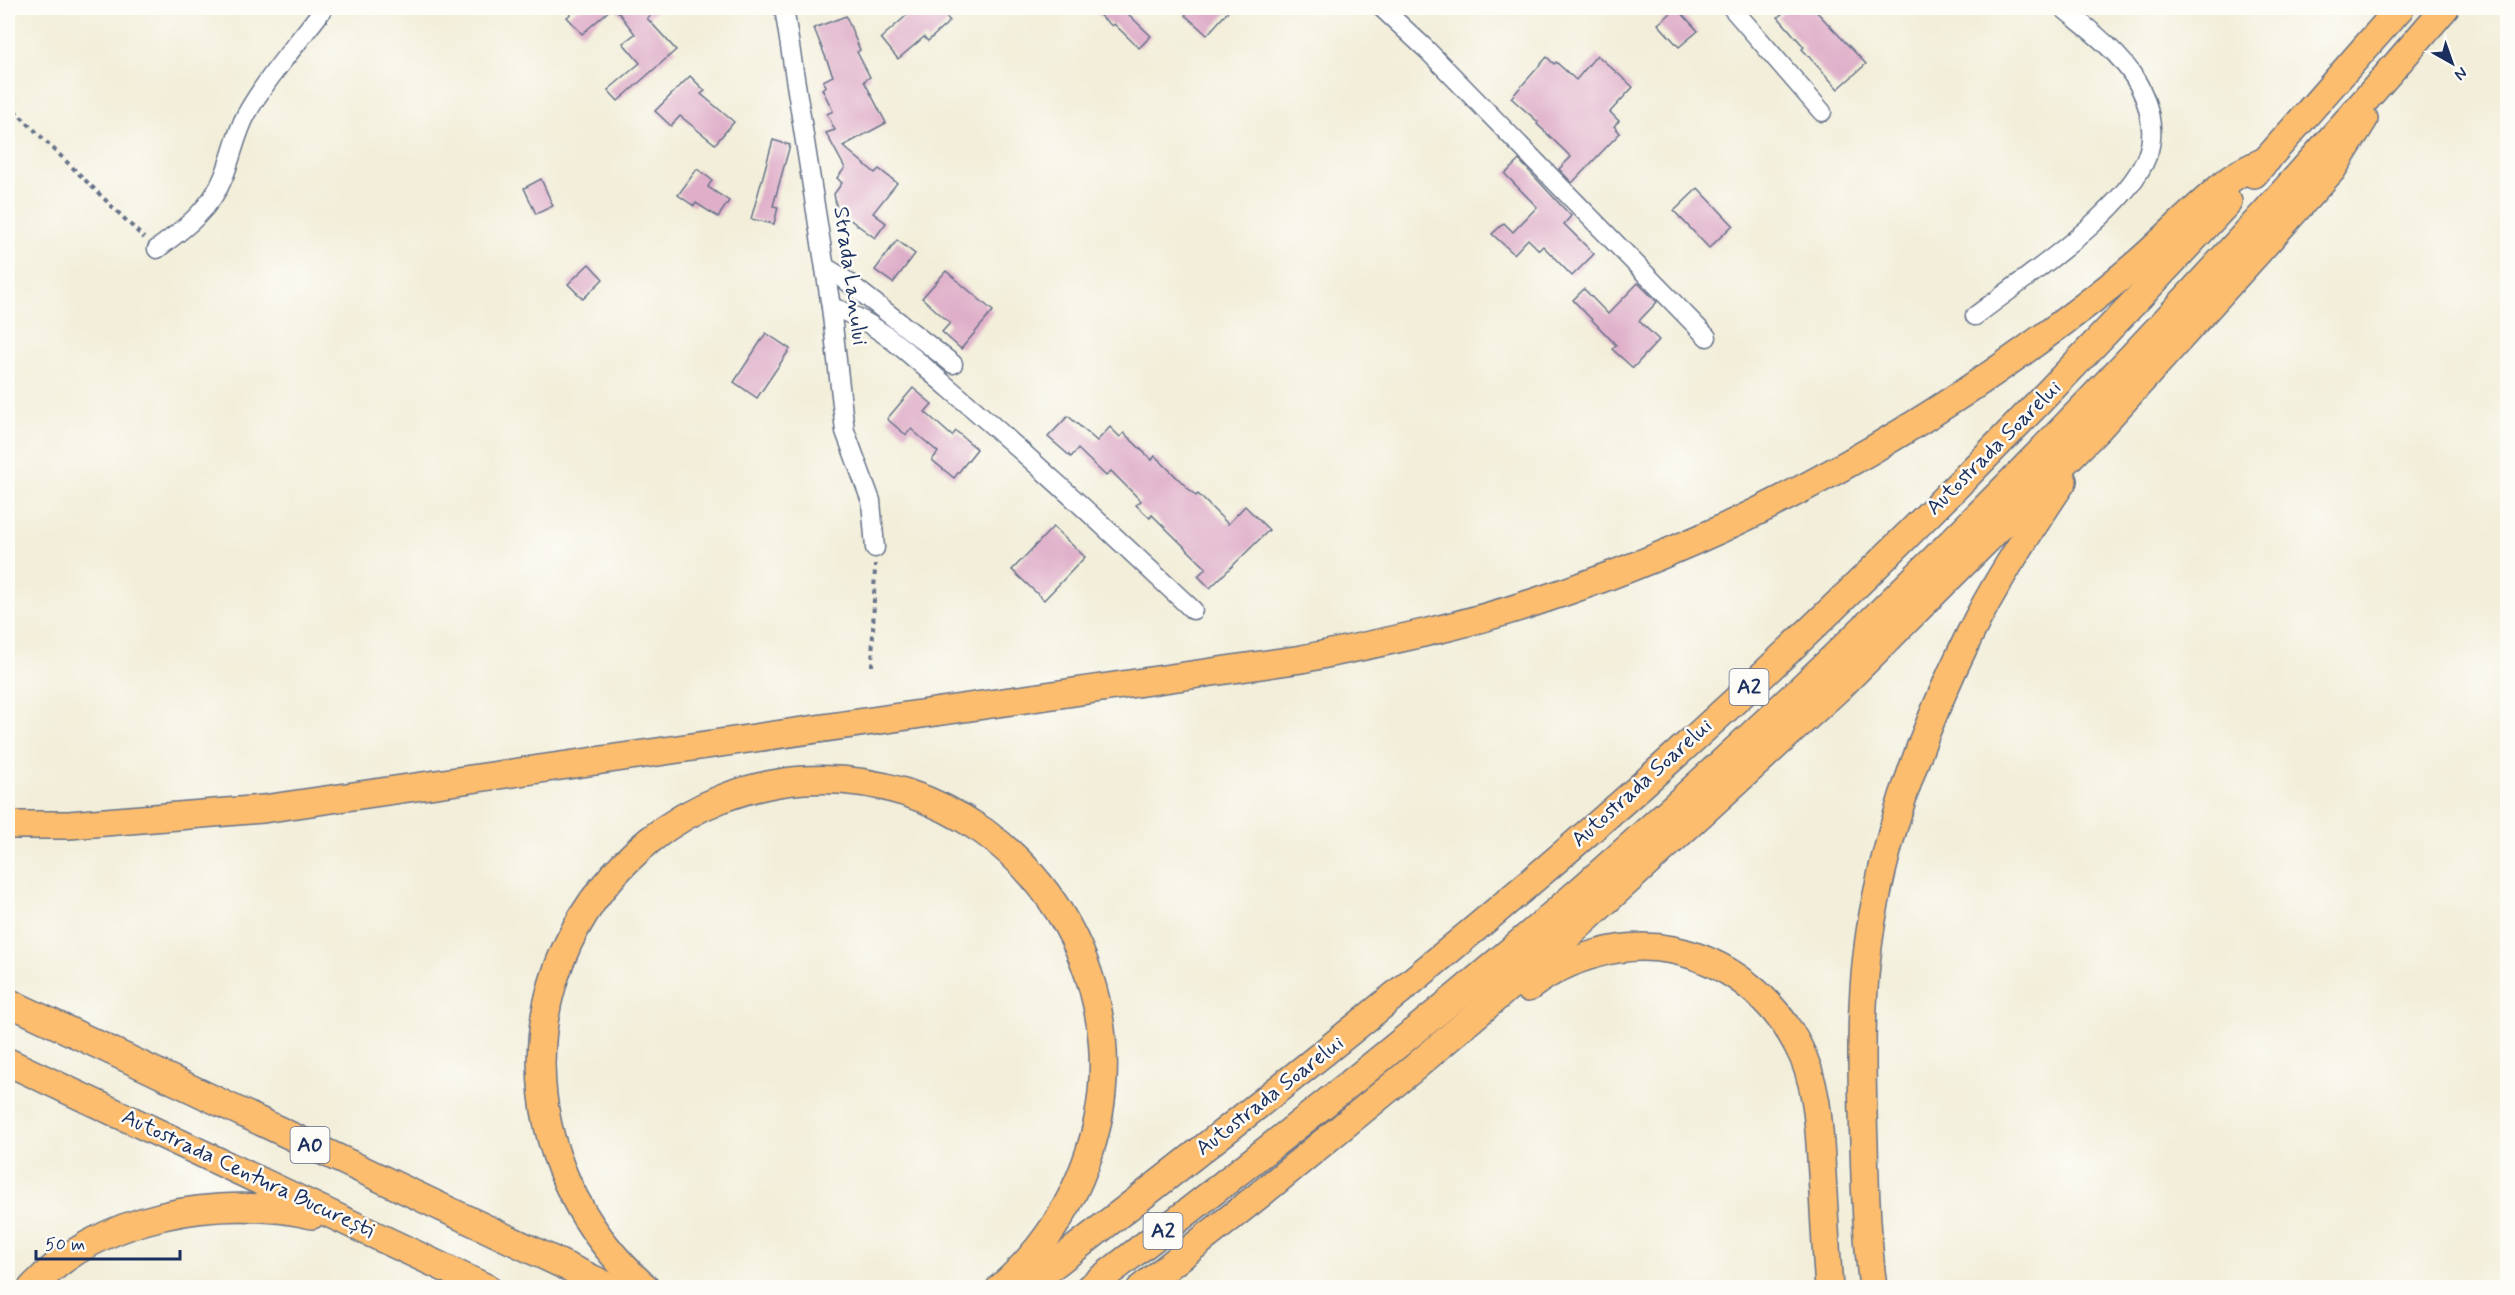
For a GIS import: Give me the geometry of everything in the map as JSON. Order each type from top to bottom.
[{"type":"highway","name":"Autostrada Soarelui","points":[[1024,1287],[1230,1129],[1374,1013],[1668,762],[1820,620],[1955,489],[2097,344],[2267,160],[2400,8]]},
{"type":"highway","name":"Autostrada Soarelui","points":[[1089,1287],[1236,1176],[1542,923],[1692,789],[1836,654],[1982,510],[2196,288],[2445,8]]},
{"type":"highway","points":[[1141,1287],[1258,1196],[1414,1068],[1560,943],[1832,694],[2099,428],[2332,170],[2399,61]]},
{"type":"highway","points":[[8,825],[69,825],[263,809],[1302,659],[1380,643],[1537,602],[1615,574],[1689,543],[1774,504],[1833,473],[1967,391],[2026,350],[2121,276],[2230,179],[2267,160]]},
{"type":"highway","points":[[1873,1287],[1865,1178],[1861,1066],[1866,967],[1875,905],[1887,851],[1910,774],[1937,704],[1970,634],[2023,542],[2099,428]]},
{"type":"highway","points":[[646,1287],[622,1267],[600,1241],[571,1194],[558,1162],[545,1115],[541,1061],[547,1010],[558,970],[575,930],[613,876],[626,861],[664,830],[695,811],[730,795],[792,781],[834,779],[886,786],[927,800],[966,820],[1007,850],[1041,887],[1070,931],[1085,963],[1093,989],[1101,1031],[1103,1073],[1098,1121],[1086,1165],[1066,1207],[1041,1245],[1000,1287]]},
{"type":"highway","points":[[1414,1068],[1465,1036],[1540,979],[1572,962],[1602,951],[1633,948],[1665,949],[1694,955],[1715,963],[1745,981],[1784,1023],[1799,1047],[1811,1080],[1818,1114],[1829,1287]]},
{"type":"highway","name":"A0","points":[[8,1002],[612,1287]]},
{"type":"highway","name":"Autostrada Centura București","points":[[8,1062],[487,1287]]},
{"type":"highway","points":[[32,1287],[42,1276],[82,1248],[128,1226],[175,1213],[224,1207],[258,1206],[288,1209],[370,1232]]},
{"type":"street","points":[[157,249],[185,229],[215,195],[224,178],[244,118],[261,90],[324,8]]},
{"type":"street","name":"Strada Lanului","points":[[784,8],[831,307],[845,431],[871,501],[875,548]]},
{"type":"street","points":[[1382,8],[1426,49],[1707,337]]},
{"type":"street","points":[[1732,8],[1822,112]]},
{"type":"street","points":[[1975,316],[2113,205],[2136,177],[2148,155],[2150,123],[2146,100],[2134,76],[2098,38],[2063,8]]},
{"type":"street","points":[[825,267],[840,276],[953,364]]},
{"type":"street","points":[[831,307],[850,312],[871,325],[928,370],[1045,471],[1193,610]]},
{"type":"path","points":[[8,104],[157,249]]},
{"type":"path","points":[[873,666],[875,548]]},
{"type":"building","points":[[578,8],[612,8],[582,34],[567,17]]},
{"type":"building","points":[[615,8],[660,8],[647,18],[676,50],[618,101],[608,90],[640,63],[623,43],[635,34]]},
{"type":"building","points":[[915,8],[938,8],[950,21],[928,41],[924,37],[898,59],[881,38]]},
{"type":"building","points":[[1091,8],[1128,8],[1125,11],[1151,36],[1139,48],[1114,24],[1112,26]]},
{"type":"building","points":[[1192,8],[1231,8],[1207,35],[1185,15]]},
{"type":"building","points":[[1677,8],[1698,31],[1679,47],[1658,24]]},
{"type":"building","points":[[1776,8],[1813,8],[1866,64],[1838,89],[1802,49],[1804,47],[1778,17],[1782,14]]},
{"type":"building","points":[[846,16],[860,50],[857,52],[870,77],[864,81],[886,123],[843,146],[875,173],[879,169],[897,183],[873,213],[886,223],[875,238],[837,210],[834,194],[842,183],[837,178],[845,168],[826,133],[835,130],[827,114],[833,111],[822,89],[826,86],[823,81],[833,76],[814,28]]},
{"type":"building","points":[[1597,55],[1633,87],[1610,112],[1619,121],[1614,126],[1620,133],[1572,183],[1559,169],[1571,157],[1537,124],[1538,122],[1511,98],[1547,57],[1576,80]]},
{"type":"building","points":[[690,76],[705,91],[701,94],[734,122],[715,144],[680,116],[671,126],[655,111]]},
{"type":"building","points":[[773,140],[790,145],[773,206],[778,207],[774,224],[751,219]]},
{"type":"building","points":[[1519,160],[1571,216],[1564,224],[1594,254],[1572,276],[1543,246],[1539,250],[1528,239],[1514,254],[1492,234],[1504,223],[1513,232],[1537,207],[1505,174]]},
{"type":"building","points":[[697,169],[712,180],[708,187],[729,201],[718,217],[696,203],[694,206],[678,195]]},
{"type":"building","points":[[541,179],[553,206],[536,214],[524,188]]},
{"type":"building","points":[[1698,188],[1733,225],[1709,248],[1674,211]]},
{"type":"building","points":[[897,240],[915,254],[893,283],[875,270]]},
{"type":"building","points":[[589,264],[603,279],[583,299],[568,284]]},
{"type":"building","points":[[946,271],[993,311],[961,349],[942,332],[950,323],[922,298]]},
{"type":"building","points":[[1638,283],[1657,302],[1639,321],[1659,340],[1633,368],[1612,349],[1616,345],[1573,300],[1584,289],[1608,314]]},
{"type":"building","points":[[766,333],[790,349],[757,398],[734,382]]},
{"type":"building","points":[[913,388],[932,404],[925,412],[952,436],[956,431],[977,449],[954,478],[932,460],[938,452],[911,429],[906,435],[887,419]]},
{"type":"building","points":[[1068,416],[1097,441],[1110,427],[1120,437],[1124,433],[1152,460],[1155,456],[1228,524],[1245,506],[1269,530],[1210,588],[1198,576],[1206,568],[1152,515],[1150,518],[1136,505],[1141,501],[1111,471],[1106,476],[1078,449],[1071,457],[1048,437]]},
{"type":"building","points":[[1053,527],[1085,557],[1044,600],[1012,570]]}]
